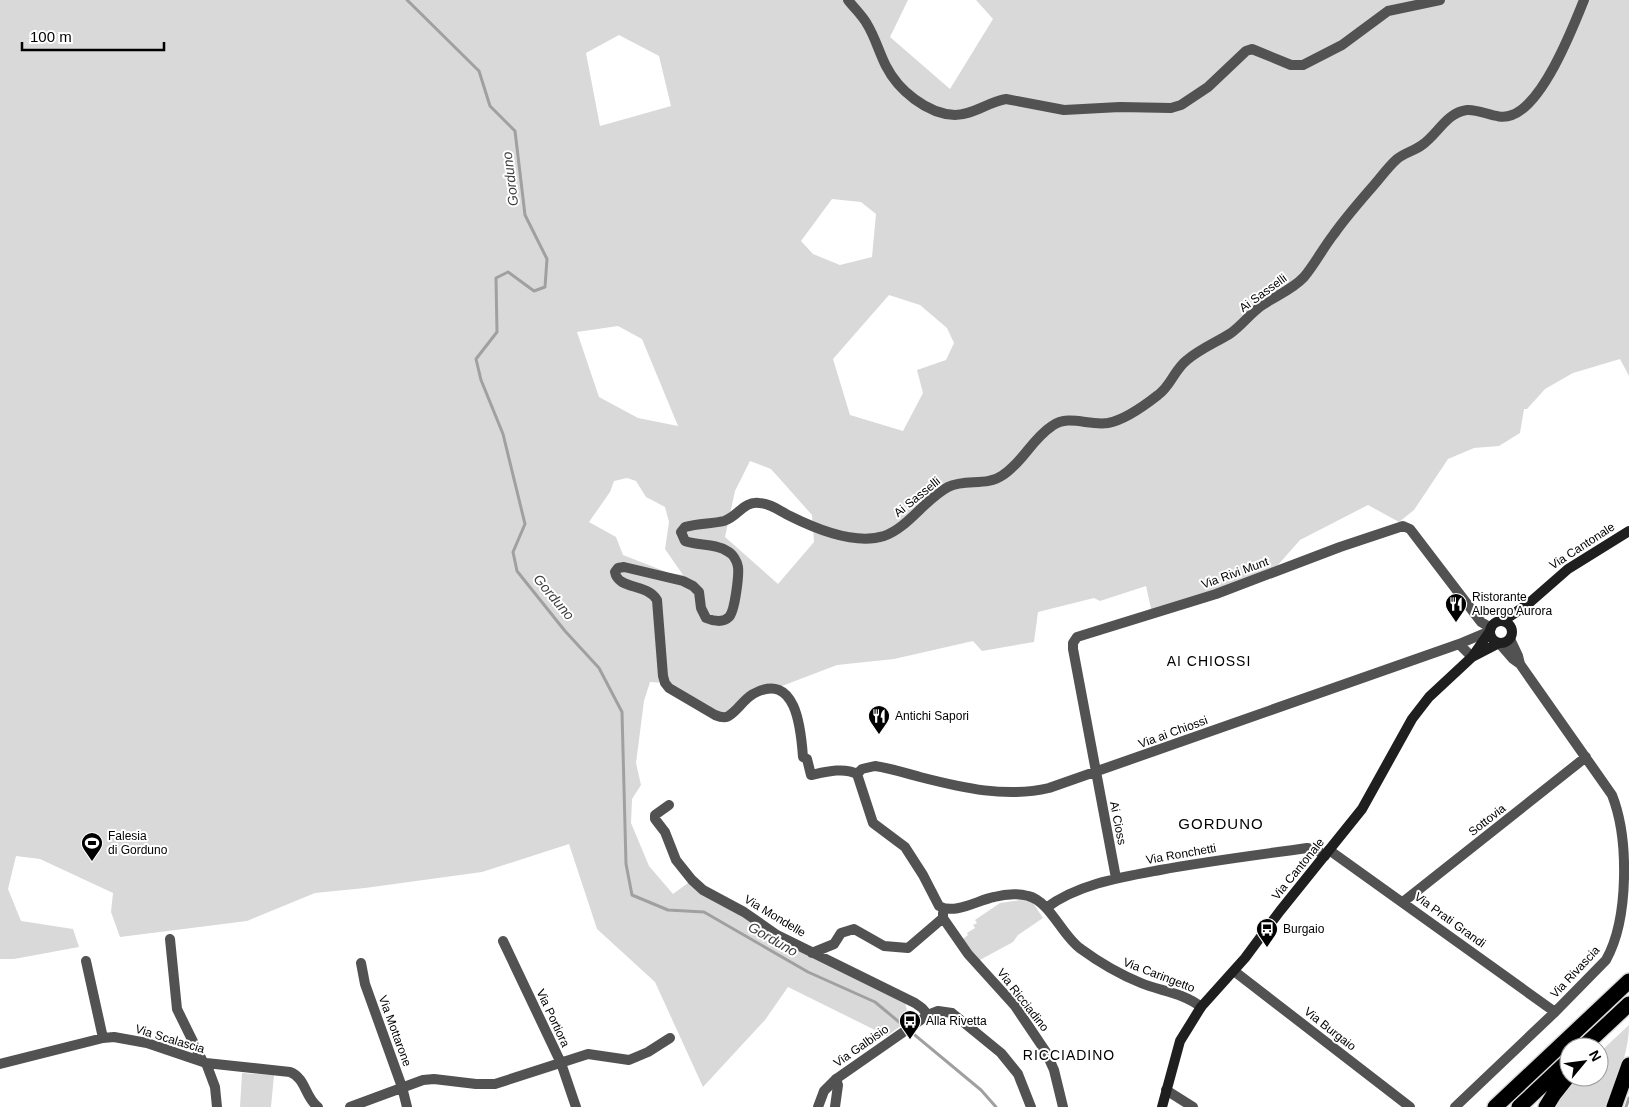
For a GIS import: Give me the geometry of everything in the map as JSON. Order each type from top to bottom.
[{"type":"highway","points":[[1495,1107],[1629,981]]},
{"type":"highway","points":[[1594,1037],[1629,1004]]},
{"type":"highway","points":[[1603,1037],[1629,1008]]},
{"type":"highway","points":[[1614,1107],[1629,1065]]},
{"type":"highway","points":[[1519,1107],[1559,1069]]},
{"type":"highway","points":[[1546,1107],[1559,1087]]},
{"type":"main road","name":"Via Cantonale","points":[[1503,621],[1528,604],[1568,569],[1629,531]]},
{"type":"main road","name":"Via Cantonale","points":[[1511,634],[1528,604]]},
{"type":"main road","points":[[1503,621],[1509,624],[1511,634],[1505,642],[1499,643],[1493,640],[1490,630],[1497,622],[1503,621]]},
{"type":"main road","name":"Via Cantonale","points":[[1472,657],[1490,630]]},
{"type":"main road","name":"Via Cantonale","points":[[1162,1107],[1180,1042],[1201,1007],[1234,971],[1368,800],[1405,732],[1434,690],[1472,657],[1499,643]]},
{"type":"street","points":[[848,0],[866,22],[885,64],[897,83],[919,102],[935,111],[955,115],[973,112],[999,100],[1006,99],[1064,110],[1176,107],[1208,87],[1246,51],[1257,51],[1291,65],[1303,65],[1342,44],[1388,11],[1440,0]]},
{"type":"street","name":"Ai Sasselli","points":[[857,774],[840,771],[811,775],[807,759],[803,757],[798,719],[790,698],[785,693],[778,690],[760,691],[745,699],[730,716],[720,717],[670,688],[665,683],[663,676],[657,600],[649,591],[620,582],[615,574],[616,570],[624,567],[689,583],[699,592],[701,608],[706,618],[714,621],[724,620],[732,612],[738,578],[737,565],[731,554],[723,548],[685,541],[681,532],[685,527],[724,521],[746,505],[756,502],[766,504],[827,533],[874,538],[889,534],[903,525],[928,502],[949,487],[965,483],[985,483],[1001,477],[1017,463],[1044,432],[1058,422],[1067,420],[1093,423],[1112,422],[1129,414],[1160,394],[1181,365],[1188,359],[1231,332],[1262,305],[1292,287],[1305,276],[1350,214],[1396,160],[1423,145],[1445,122],[1459,113],[1468,110],[1508,117],[1524,108],[1539,90],[1563,49],[1584,0]]},
{"type":"street","name":"Via Rivi Munt","points":[[1096,772],[1073,649],[1075,639],[1080,634],[1216,594],[1340,547],[1403,526],[1410,529],[1481,622],[1490,630]]},
{"type":"street","name":"Via ai Chiossi","points":[[857,774],[869,766],[878,766],[975,790],[1018,792],[1050,788],[1459,644],[1490,630]]},
{"type":"street","name":"Via Rivascia","points":[[1511,634],[1520,664]]},
{"type":"street","name":"Via Rivascia","points":[[1455,1107],[1601,966],[1611,953],[1620,928],[1625,899],[1626,856],[1621,818],[1612,795],[1520,664],[1499,643]]},
{"type":"street","points":[[1459,644],[1472,657]]},
{"type":"street","name":"Sottovia","points":[[1403,902],[1586,757]]},
{"type":"street","name":"Ai Cioss","points":[[1096,772],[1116,878]]},
{"type":"street","name":"Via Ricciadino","points":[[857,774],[873,823],[905,847],[968,954],[1015,1006],[1046,1052],[1054,1070],[1063,1107]]},
{"type":"street","name":"Via Mondelle","points":[[669,805],[657,813],[655,819],[664,832],[676,860],[703,890],[744,912],[777,935],[915,1003],[922,1008],[926,1016]]},
{"type":"street","name":"Via Ronchetti","points":[[1046,908],[1061,897],[1116,878],[1213,860],[1307,848],[1327,853]]},
{"type":"street","name":"Via Prati Grandi","points":[[1327,853],[1403,902],[1555,1012]]},
{"type":"street","name":"Via Caringetto","points":[[943,913],[1000,895],[1021,895],[1035,898],[1046,908],[1079,948],[1106,966],[1140,982],[1191,1000],[1201,1007]]},
{"type":"street","points":[[812,953],[831,946],[842,933],[854,929],[884,946],[906,949],[943,913]]},
{"type":"street","points":[[170,939],[177,1009],[215,1087],[217,1107]]},
{"type":"street","name":"Via Portiora","points":[[503,941],[561,1063],[576,1107]]},
{"type":"street","points":[[86,961],[103,1038]]},
{"type":"street","name":"Via Mottarone","points":[[361,963],[365,984],[402,1087],[407,1107]]},
{"type":"street","name":"Via Burgaio","points":[[1234,971],[1410,1107]]},
{"type":"street","name":"Via Galbisio","points":[[818,1107],[824,1091],[836,1078],[926,1016],[938,1011],[952,1013],[1002,1053],[1018,1074],[1031,1107]]},
{"type":"street","name":"Via Scalascia","points":[[0,1064],[103,1038],[114,1037],[136,1040],[204,1062],[294,1074],[300,1079],[311,1100],[318,1107]]},
{"type":"street","points":[[350,1107],[423,1080],[434,1079],[476,1084],[496,1084],[588,1054],[629,1060],[648,1052],[670,1038]]},
{"type":"street","points":[[834,1107],[838,1085],[836,1078]]},
{"type":"street","points":[[1166,1090],[1193,1107]]},
{"type":"shaded area","points":[[0,0],[908,0],[890,37],[950,89],[993,19],[976,0],[1629,0],[1629,376],[1620,359],[1573,373],[1545,389],[1527,409],[1524,409],[1520,433],[1499,446],[1474,448],[1448,459],[1414,510],[1399,522],[1368,505],[1300,540],[1270,574],[1152,613],[1146,586],[1100,601],[1094,598],[1038,612],[1034,642],[982,651],[973,641],[894,659],[837,665],[774,689],[764,690],[727,717],[665,683],[650,682],[644,701],[636,763],[641,785],[632,799],[631,823],[649,866],[673,894],[692,880],[699,888],[905,1002],[909,1020],[887,1036],[788,987],[765,1020],[703,1087],[655,982],[597,929],[569,844],[482,872],[315,893],[247,921],[120,937],[111,912],[113,893],[40,859],[16,856],[8,889],[21,921],[73,929],[79,947],[14,959],[0,959]],"holes":[[[619,35],[659,56],[671,106],[600,126],[586,53]],[[832,199],[861,202],[876,214],[872,257],[840,265],[813,254],[801,241]],[[889,295],[920,305],[947,328],[954,343],[946,360],[917,370],[923,393],[903,431],[850,415],[833,359]],[[618,326],[642,339],[678,426],[638,418],[599,397],[577,332]],[[750,461],[771,469],[812,515],[814,542],[778,584],[725,537],[735,491]],[[627,478],[636,481],[646,497],[665,507],[669,522],[665,549],[683,575],[669,573],[623,555],[616,537],[589,522],[610,492],[614,481]]]},
{"type":"shaded area","points":[[1021,900],[1033,903],[1043,918],[1018,935],[1013,942],[978,961],[963,939],[968,935],[967,933],[975,928],[973,925],[977,923],[975,920],[1000,903]]},
{"type":"shaded area","points":[[1629,1025],[1627,1046],[1607,1107],[1554,1107],[1569,1087],[1609,1087],[1609,1044]]},
{"type":"shaded area","points":[[242,1073],[274,1075],[271,1107],[240,1107]]},
{"type":"waterway","name":"Gorduno","points":[[407,0],[479,71],[490,106],[515,131],[525,215],[547,259],[545,287],[534,291],[508,272],[496,278],[497,332],[476,359],[481,380],[503,434],[525,524],[513,552],[517,571],[565,631],[599,668],[622,712],[626,864],[632,895],[668,910],[704,912],[808,972],[875,1002],[981,1090],[996,1107]]},
{"type":"waterway","points":[[1626,1107],[1629,1098]]},
{"type":"place","name":"Ristorante Albergo Aurora","points":[[1456,623]]},
{"type":"place","name":"Antichi Sapori","points":[[879,735]]},
{"type":"place","name":"Falesia di Gorduno","points":[[92,862]]},
{"type":"place","name":"Burgaio","points":[[1267,948]]},
{"type":"place","name":"Alla Rivetta","points":[[910,1040]]},
{"type":"district","name":"AI CHIOSSI","points":[[1209,661]]},
{"type":"district","name":"GORDUNO","points":[[1221,824]]},
{"type":"district","name":"RICCIADINO","points":[[1069,1055]]}]
